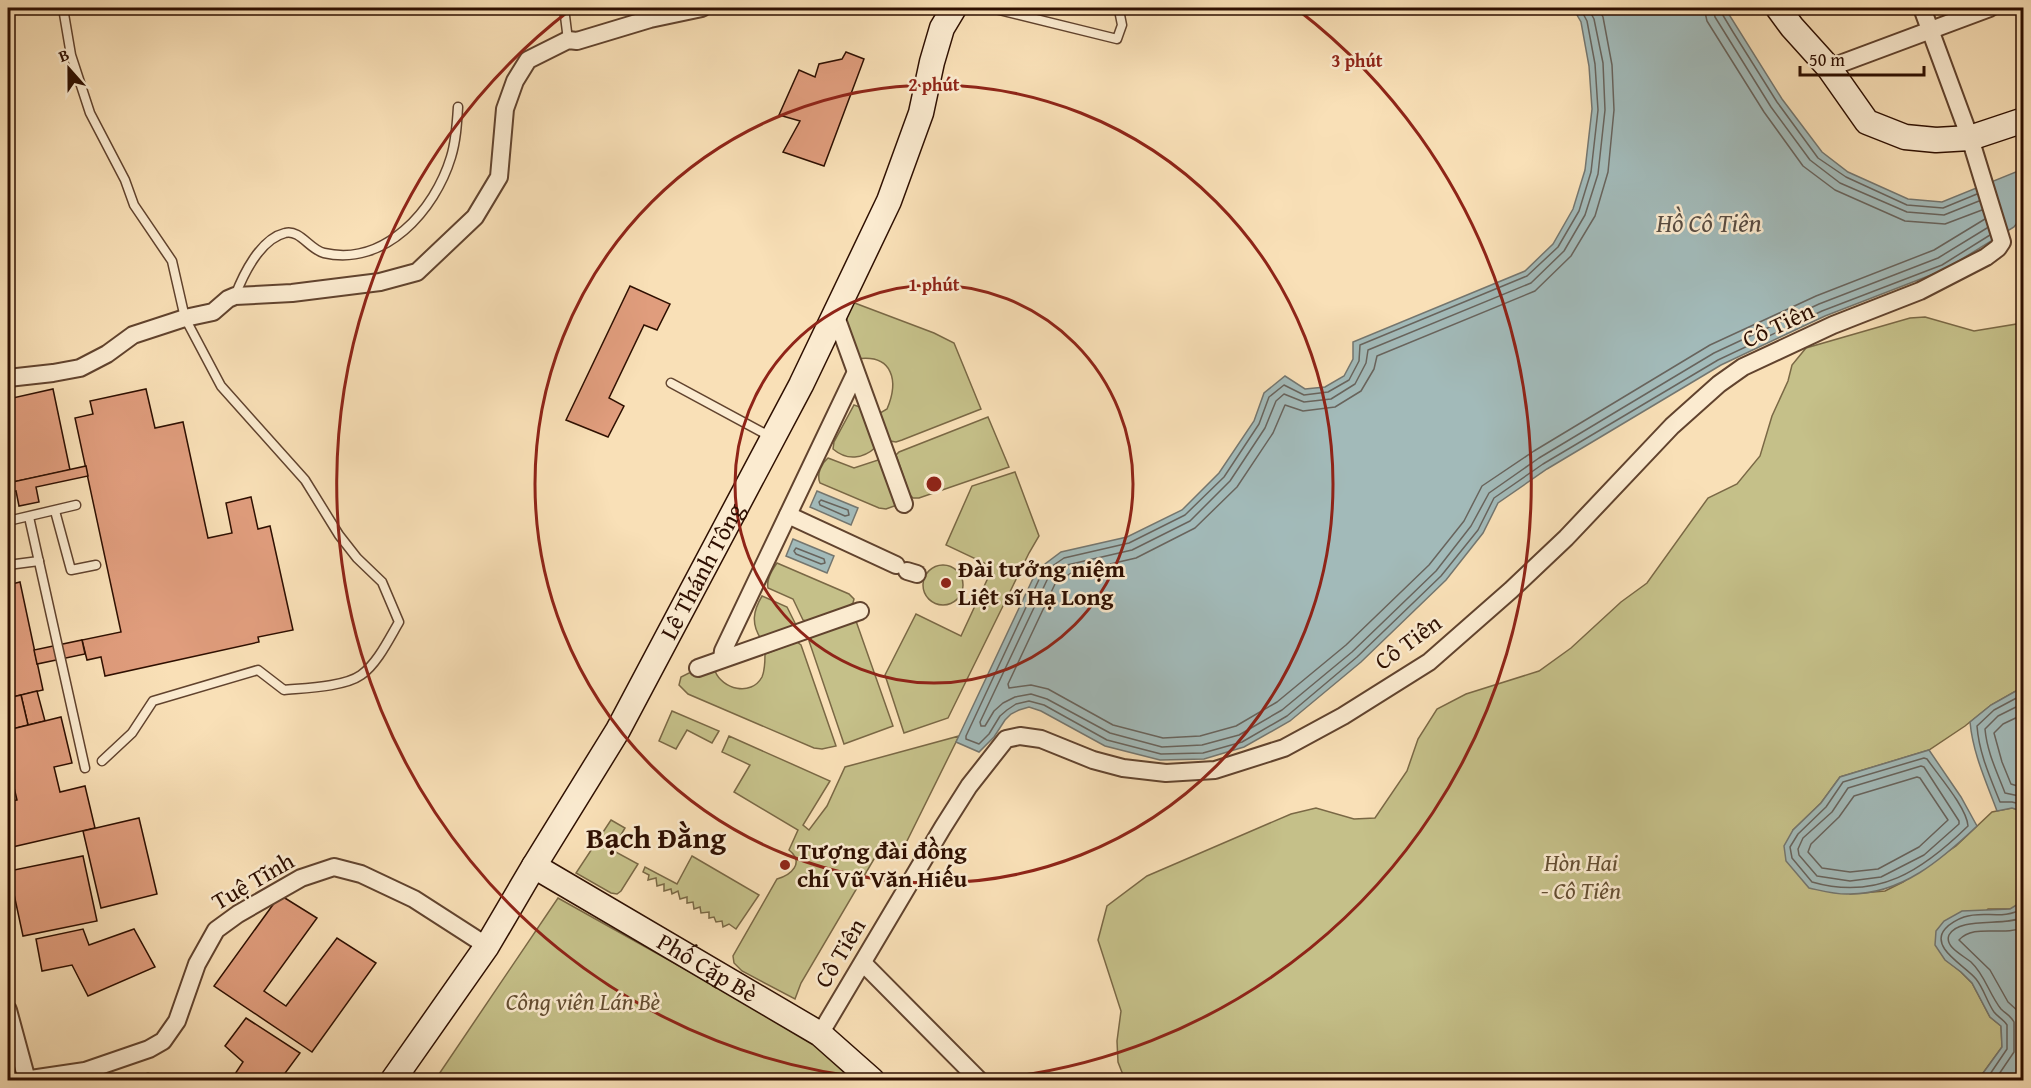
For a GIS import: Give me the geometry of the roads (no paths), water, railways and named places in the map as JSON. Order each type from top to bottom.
[{"type":"main road","name":"Lê Thánh Tông","points":[[401,1076],[488,946],[534,866],[618,730],[801,385],[889,201],[921,113],[939,18],[954,8]]},
{"type":"main road","points":[[1778,8],[1829,68],[1867,122],[1905,137],[1935,140],[1970,138],[2024,120]]},
{"type":"main road","name":"Phố Cặp Bè","points":[[534,866],[820,1035],[872,1080]]},
{"type":"street","points":[[8,378],[80,368],[107,354],[133,335],[185,318],[213,312],[235,296],[292,293],[380,282],[417,272],[475,217],[499,177],[505,109],[515,81],[528,60],[568,40],[577,40],[650,19],[702,8]]},
{"type":"street","name":"Cô Tiên","points":[[820,1035],[957,804],[1006,739],[1020,736],[1041,739],[1093,760],[1123,768],[1166,773],[1215,770],[1284,748],[1343,716],[1429,662],[1566,538],[1672,426],[1719,384],[1743,367],[1833,325],[1920,291],[1998,249],[2002,242],[1981,171],[1922,8]]},
{"type":"street","points":[[1829,68],[1990,8]]},
{"type":"street","points":[[835,314],[904,504]]},
{"type":"street","points":[[722,659],[723,651],[855,374]]},
{"type":"street","points":[[788,515],[907,570]]},
{"type":"street","points":[[698,668],[860,611]]},
{"type":"street","name":"Tuệ Tĩnh","points":[[8,1010],[26,1080],[85,1071],[149,1049],[163,1041],[177,1021],[197,964],[216,930],[238,914],[301,878],[334,867],[361,874],[414,899],[488,946]]},
{"type":"street","points":[[862,963],[979,1080]]},
{"type":"lane","points":[[63,8],[71,55],[90,113],[125,180],[134,205],[172,261],[185,318],[220,386],[305,480],[339,536],[357,558],[382,582],[399,622],[382,652],[361,675],[330,686],[284,690],[258,670],[153,701],[132,733],[102,761]]},
{"type":"lane","points":[[564,8],[568,40]]},
{"type":"lane","points":[[991,8],[1117,39],[1122,25],[1119,10],[1112,8]]},
{"type":"lane","points":[[235,296],[253,260],[279,235],[288,232],[295,234],[317,250],[346,256],[375,249],[400,234],[412,223],[441,182],[456,138],[458,107]]},
{"type":"lane","points":[[671,383],[773,437]]},
{"type":"lane","points":[[8,521],[76,506]]},
{"type":"lane","points":[[55,511],[71,570],[96,565]]},
{"type":"lane","points":[[29,517],[85,768]]},
{"type":"lane","points":[[8,565],[39,561]]},
{"type":"water","name":"Hồ Cô Tiên","points":[[1573,8],[1725,8],[1782,99],[1822,152],[1848,172],[1908,199],[1942,202],[2023,169],[2023,215],[2014,227],[1944,270],[1825,316],[1721,365],[1547,469],[1498,503],[1483,533],[1446,580],[1361,662],[1290,721],[1244,747],[1204,759],[1160,760],[1105,746],[1041,711],[1029,707],[1011,714],[994,737],[979,752],[956,742],[1037,570],[1061,552],[1127,537],[1182,510],[1219,473],[1254,421],[1264,393],[1285,376],[1305,389],[1325,387],[1344,376],[1353,359],[1353,342],[1525,271],[1553,244],[1573,209],[1585,170],[1592,109],[1589,66],[1581,22]]},
{"type":"water","points":[[817,491],[858,508],[851,525],[810,507]]},
{"type":"water","points":[[793,539],[834,556],[827,573],[786,556]]},
{"type":"water","points":[[2023,687],[2023,811],[2012,808],[1997,811],[1977,756],[1970,722],[1991,705]]},
{"type":"water","points":[[1929,750],[1961,797],[1977,826],[1920,873],[1887,888],[1845,894],[1809,888],[1786,861],[1784,846],[1793,830],[1821,803],[1840,777]]},
{"type":"water","points":[[2023,901],[2023,1080],[1978,1080],[2002,1047],[2001,1026],[1990,1017],[1972,983],[1945,960],[1935,945],[1936,931],[1944,921],[1962,911],[2010,909]]},
{"type":"place","name":"Đài tưởng niệm Liệt sĩ Hạ Long","points":[[946,583]]},
{"type":"place","name":"Tượng đài đồng chí Vũ Văn Hiếu","points":[[785,865]]},
{"type":"district","name":"Bạch Đằng","points":[[656,838]]},
{"type":"park label","name":"Hòn Hai - Cô Tiên","points":[[1581,877]]},
{"type":"park label","name":"Công viên Lán Bè","points":[[583,1002]]}]
